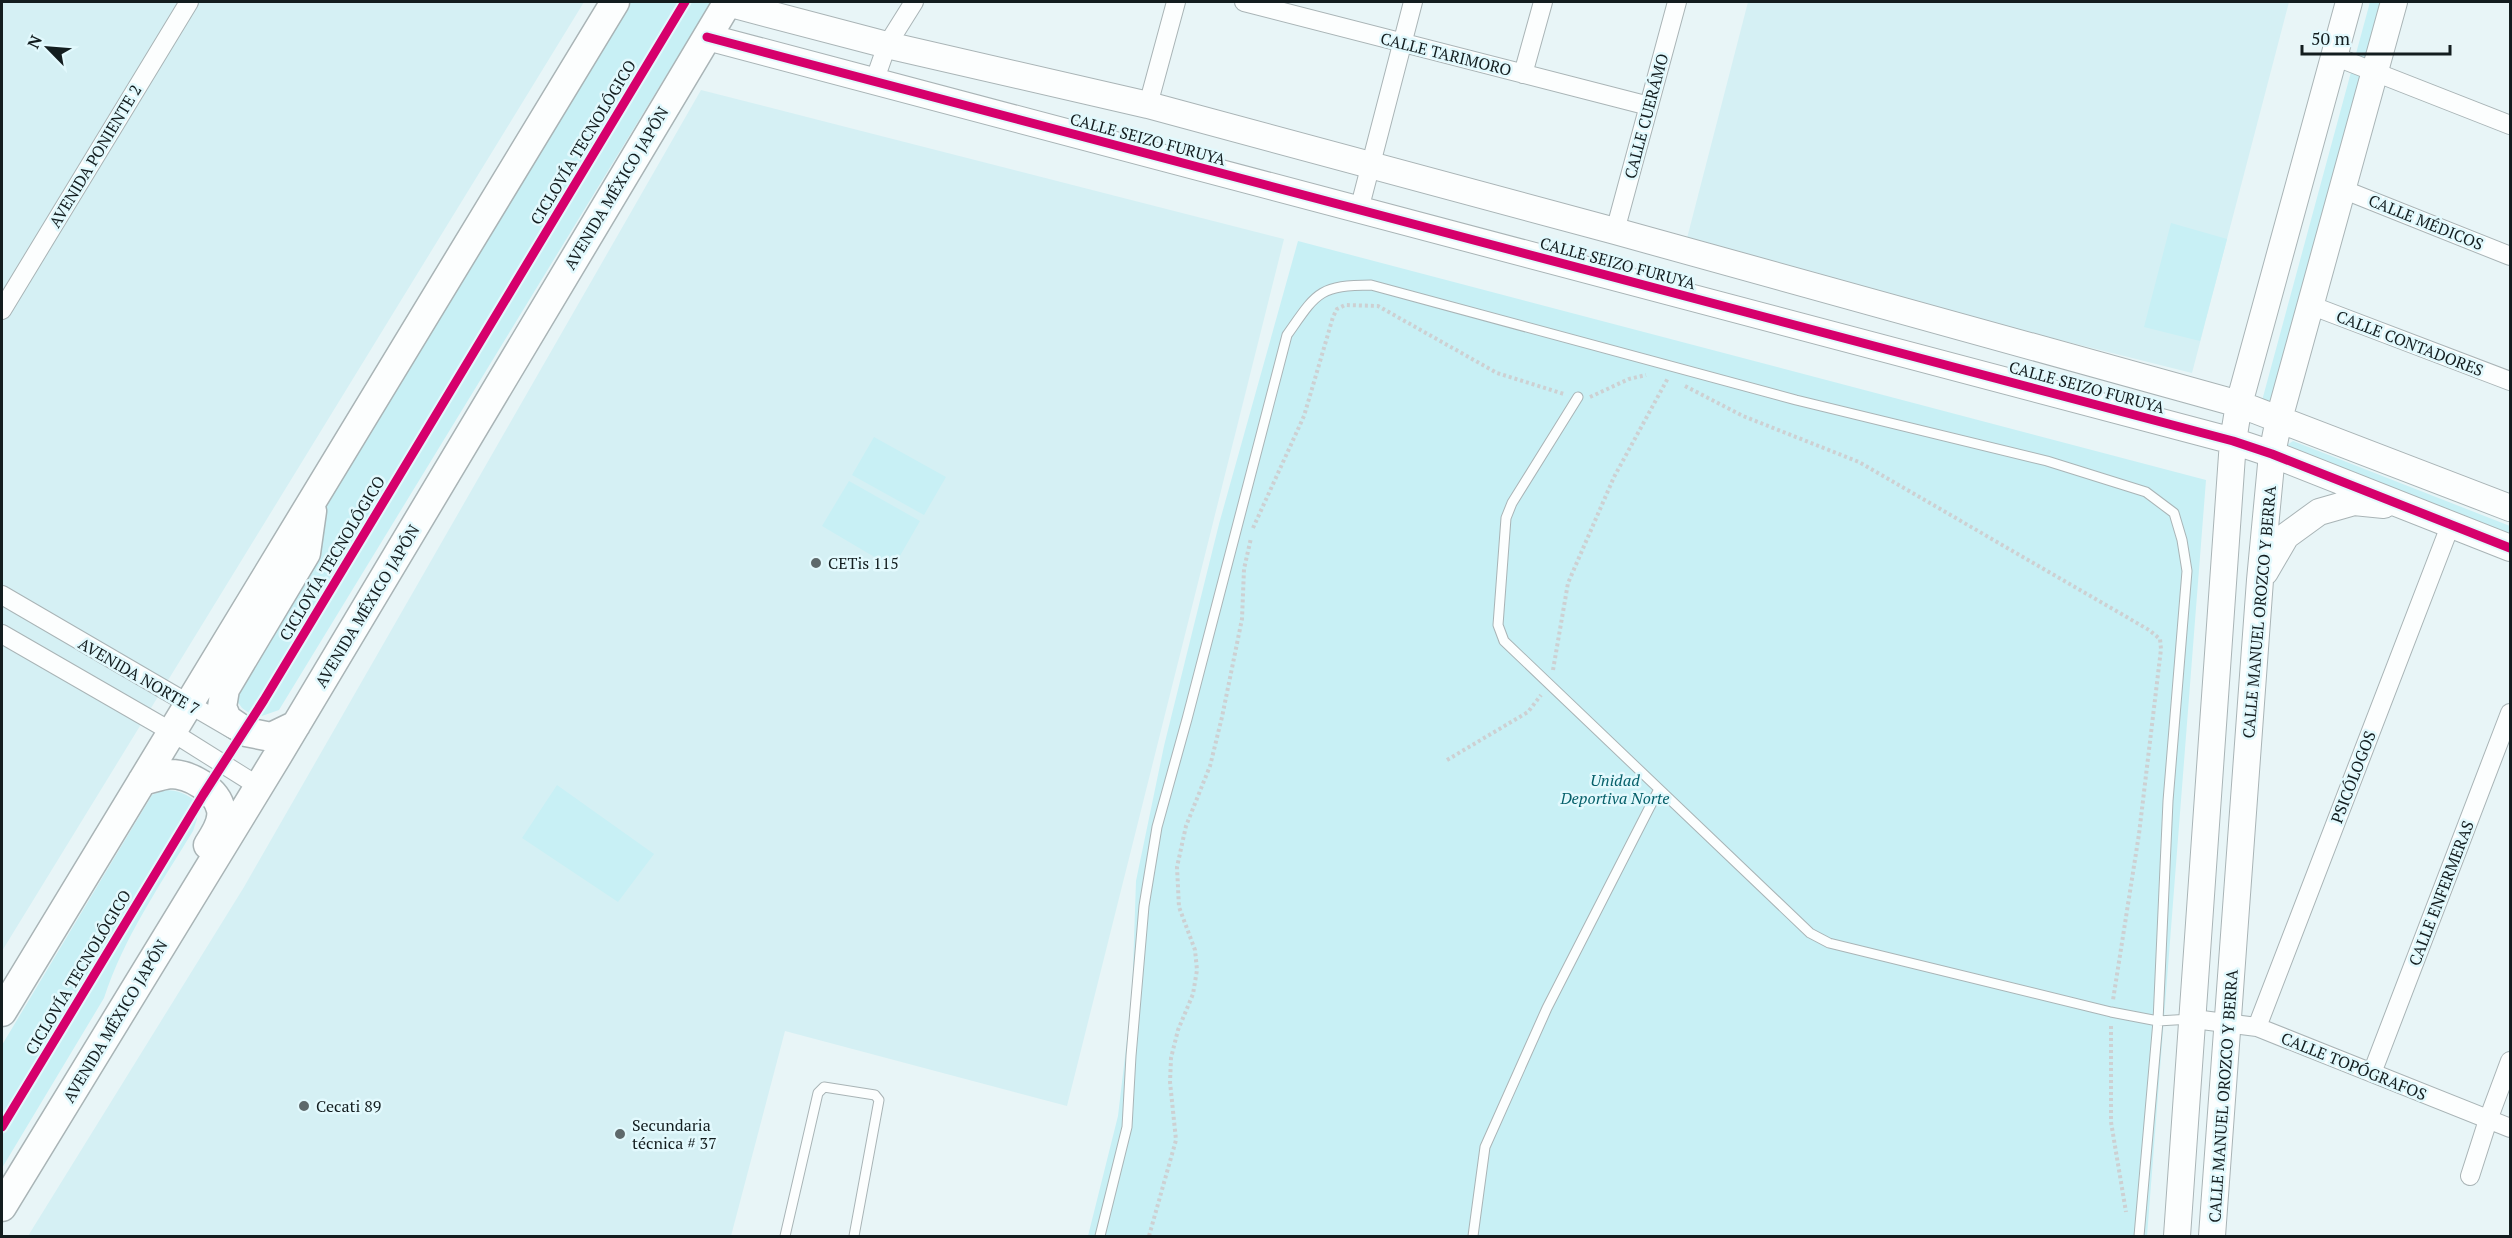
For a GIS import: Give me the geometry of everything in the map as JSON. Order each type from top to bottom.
[{"type":"main road","points":[[2,1012],[615,2]]},
{"type":"main road","name":"AVENIDA MÉXICO JAPÓN","points":[[2,1207],[278,755],[728,2]]},
{"type":"main road","points":[[296,725],[271,737],[246,732],[227,719],[222,707],[225,689],[306,553],[315,497]]},
{"type":"main road","points":[[131,995],[153,933],[216,832],[221,810],[212,793],[193,780],[170,774],[142,781]]},
{"type":"street","name":"AVENIDA PONIENTE 2","points":[[2,310],[189,2]]},
{"type":"street","name":"CALLE SEIZO FURUYA","points":[[728,2],[887,45],[1149,105],[1615,231],[2239,405],[2511,508]]},
{"type":"street","points":[[874,82],[887,45],[914,2]]},
{"type":"street","points":[[1149,105],[1176,2]]},
{"type":"street","name":"CALLE TARIMORO","points":[[1244,2],[1285,7],[1402,43],[1649,106]]},
{"type":"street","points":[[1359,210],[1413,2]]},
{"type":"street","points":[[1523,74],[1543,2]]},
{"type":"street","name":"CALLE CUERÁMO","points":[[1615,231],[1677,2]]},
{"type":"street","name":"CALLE MANUEL OROZCO Y BERRA","points":[[2177,1236],[2233,441],[2239,405],[2349,2]]},
{"type":"street","name":"CALLE MANUEL OROZCO Y BERRA","points":[[2212,1236],[2260,580],[2272,454],[2279,419],[2394,2]]},
{"type":"street","name":"CALLE SEIZO FURUYA","points":[[707,37],[2233,441],[2272,454],[2450,526],[2511,548]]},
{"type":"street","points":[[2334,56],[2511,125]]},
{"type":"street","name":"CALLE MÉDICOS","points":[[2342,189],[2511,256]]},
{"type":"street","name":"CALLE CONTADORES","points":[[2310,305],[2511,381]]},
{"type":"street","points":[[2260,580],[2286,536],[2319,512],[2354,502],[2406,507]]},
{"type":"street","name":"PSICÓLOGOS","points":[[2257,1027],[2450,526]]},
{"type":"street","name":"AVENIDA NORTE 7","points":[[2,595],[189,706],[278,755]]},
{"type":"street","name":"AVENIDA NORTE 7","points":[[2,634],[172,732],[258,786]]},
{"type":"street","name":"CALLE ENFERMERAS","points":[[2372,1073],[2511,713]]},
{"type":"street","name":"CALLE TOPÓGRAFOS","points":[[2194,1019],[2257,1027],[2511,1128]]},
{"type":"street","points":[[2470,1176],[2488,1120],[2511,1061]]},
{"type":"lane","points":[[1100,1236],[1127,1127],[1144,906],[1156,826],[1187,719],[1287,335],[1308,306],[1326,289],[1347,285],[1371,285],[1796,400],[2047,461],[2146,492],[2174,513],[2187,570],[2168,801],[2158,1021],[2139,1236]]},
{"type":"lane","points":[[1578,397],[1512,502],[1506,518],[1498,625],[1504,641],[1809,933],[1829,943],[2111,1012],[2158,1021],[2194,1019]]},
{"type":"lane","points":[[1473,1236],[1485,1147],[1548,1008],[1659,789]]},
{"type":"lane","points":[[785,1236],[818,1093],[824,1087],[875,1095],[879,1100],[854,1236]]},
{"type":"path","points":[[1149,1236],[1176,1140],[1170,1082],[1172,1058],[1178,1030],[1193,994],[1197,969],[1195,950],[1179,907],[1177,867],[1186,826],[1210,766],[1232,671],[1242,619],[1244,569],[1254,526],[1304,416],[1337,309],[1345,305],[1378,306],[1497,373],[1551,391],[1578,397],[1592,397],[1629,379],[1647,375],[1668,378],[1743,416],[1858,462],[2149,630],[2160,639],[2161,649],[2140,822],[2111,1012],[2109,1058],[2111,1122],[2128,1222]]},
{"type":"path","points":[[1447,760],[1528,712],[1550,685],[1568,584],[1614,477],[1668,378],[1672,366]]},
{"type":"shaded area","points":[[2,2],[584,2],[2,951]]},
{"type":"shaded area","points":[[1748,2],[2289,2],[2192,373],[1685,246]]},
{"type":"shaded area","name":"CETis 115","points":[[701,90],[1284,239],[1067,1106],[785,1031],[731,1236],[28,1236],[244,887]]},
{"type":"green space","points":[[627,2],[711,2],[279,710],[256,718],[242,708],[232,694],[326,504]]},
{"type":"green space","points":[[2370,2],[2380,2],[2274,401],[2263,406],[2263,397]]},
{"type":"green space","points":[[2171,223],[2227,239],[2200,341],[2144,327]]},
{"type":"green space","name":"Unidad Deportiva Norte","points":[[1298,241],[2206,480],[2147,1236],[1088,1236],[1118,1116],[1132,997],[1136,881],[1164,746],[1219,524]]},
{"type":"green space","points":[[874,437],[946,477],[924,515],[852,475]]},
{"type":"green space","points":[[2293,441],[2510,526],[2510,537],[2291,451],[2287,445]]},
{"type":"green space","points":[[849,481],[920,521],[893,568],[822,526]]},
{"type":"green space","points":[[557,785],[654,854],[618,902],[522,838]]},
{"type":"green space","points":[[164,790],[182,793],[198,803],[197,819],[193,831],[132,933],[104,998],[2,1168],[2,1045],[152,795]]},
{"type":"cycle path","name":"CICLOVÍA TECNOLÓGICO","points":[[2,1127],[203,795],[264,700],[685,2]]},
{"type":"cycle path","points":[[707,37],[2233,441],[2272,454],[2510,548]]},
{"type":"place","name":"CETis 115","points":[[816,563]]},
{"type":"place","name":"Cecati 89","points":[[304,1106]]},
{"type":"place","name":"Secundaria técnica # 37","points":[[620,1134]]}]
